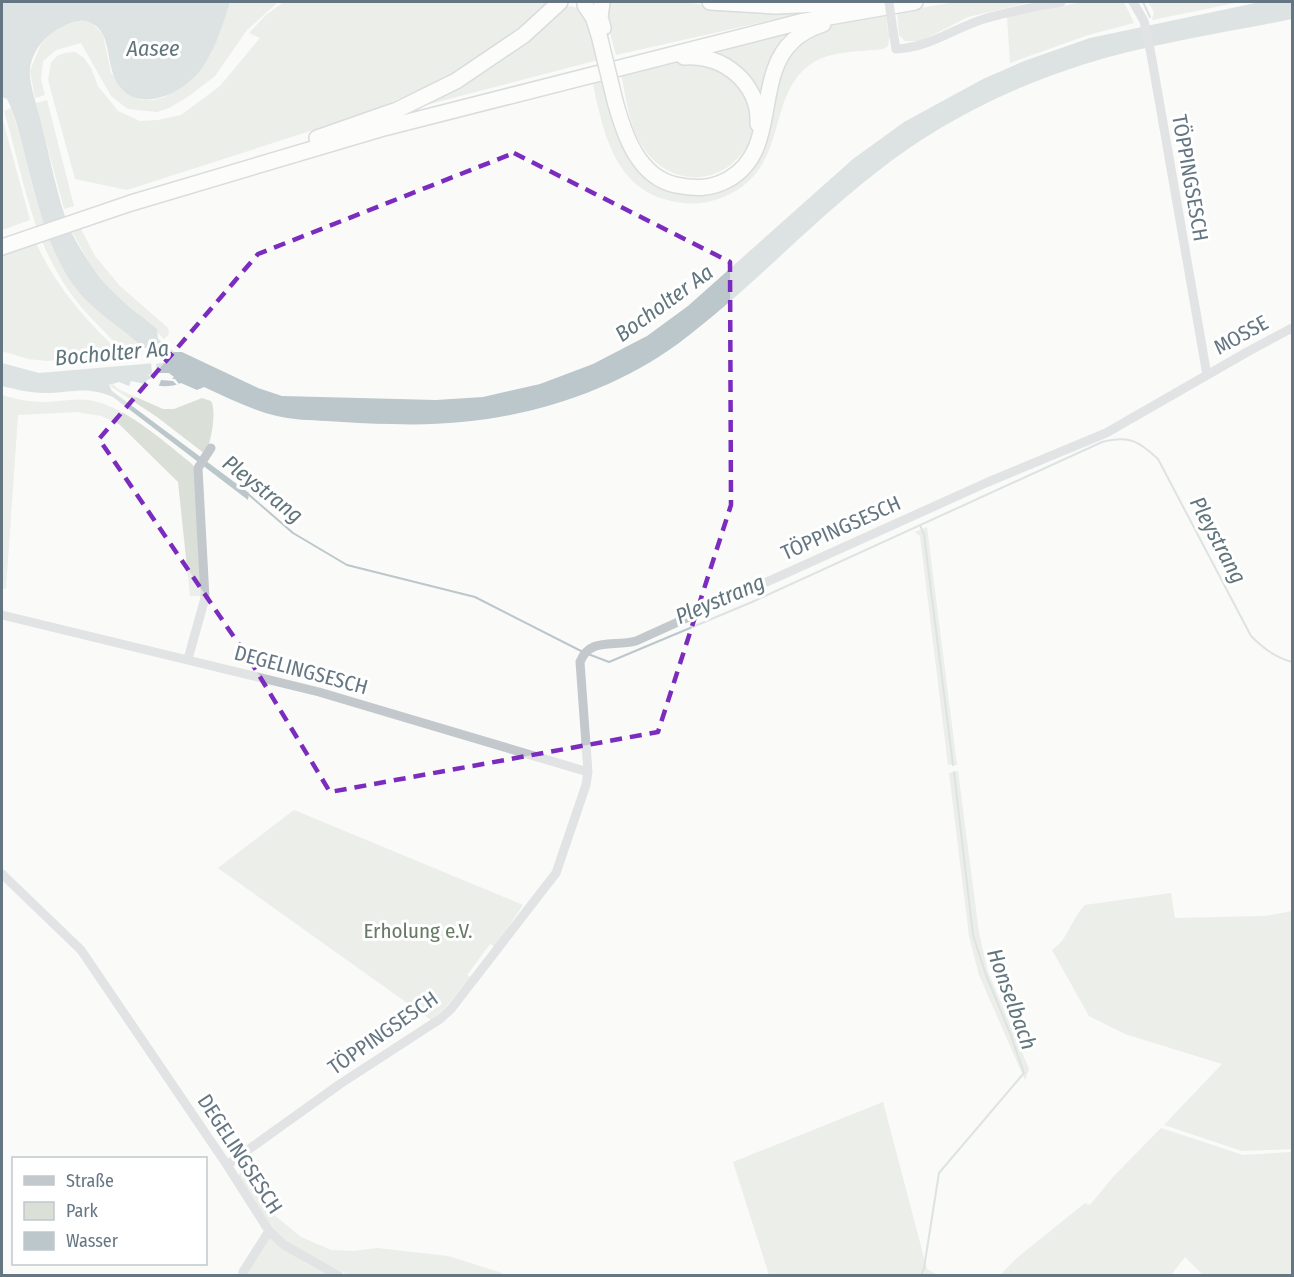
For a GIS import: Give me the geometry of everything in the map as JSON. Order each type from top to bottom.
[{"type":"highway","points":[[2,240],[292,147],[397,110],[456,81],[524,35],[560,2]]},
{"type":"highway","points":[[602,2],[600,17],[602,35],[622,125],[630,144],[641,162],[653,175],[670,184],[705,188],[722,183],[736,175],[748,163],[756,148],[774,69],[783,52],[795,37],[814,27],[833,21],[911,2]]},
{"type":"highway","points":[[710,2],[776,6],[880,2]]},
{"type":"highway","points":[[292,147],[541,79],[799,17],[880,2]]},
{"type":"highway","points":[[2,248],[130,200],[380,129],[800,22],[911,2]]},
{"type":"highway","points":[[585,5],[602,35]]},
{"type":"highway","points":[[618,100],[634,141],[657,169],[668,177],[699,182],[717,179],[734,171],[748,155],[756,136],[757,106],[751,90],[740,75],[726,66],[710,58],[691,56],[621,67]]},
{"type":"street","points":[[889,2],[896,49],[933,41],[985,18],[1061,2]]},
{"type":"street","name":"TÖPPINGSESCH","points":[[227,1165],[340,1084],[431,1025],[451,1009],[556,873],[584,793],[588,772],[580,662],[584,652],[592,646],[636,641],[988,482],[1106,433],[1207,375],[1151,54],[1144,21],[1133,2]]},
{"type":"street","name":"MOSSE","points":[[1207,375],[1293,328]]},
{"type":"street","points":[[188,660],[205,598],[199,466],[209,452]]},
{"type":"street","name":"DEGELINGSESCH","points":[[2,615],[319,692],[588,772]]},
{"type":"street","name":"DEGELINGSESCH","points":[[2,874],[81,950],[269,1231],[284,1245],[339,1275]]},
{"type":"street","name":"DEGELINGSESCH","points":[[243,1275],[269,1231]]},
{"type":"highlighted area","points":[[514,153],[730,262],[731,505],[658,732],[330,792],[251,662],[99,439],[258,254]]},
{"type":"green space","points":[[230,2],[278,2],[247,30],[215,76],[169,108],[157,112],[128,109],[111,96],[81,43],[56,50],[43,61],[41,79],[45,95],[35,98],[30,71],[41,44],[49,34],[77,21],[92,23],[103,35],[111,73],[133,97],[154,100],[165,97],[192,79]]},
{"type":"green space","points":[[284,2],[554,2],[499,44],[458,71],[366,113],[127,190],[75,179],[48,80],[51,63],[57,56],[75,52],[84,58],[98,86],[118,111],[140,121],[181,115],[220,86],[260,38],[249,33],[266,15]]},
{"type":"green space","points":[[608,2],[683,2],[710,6],[808,12],[616,55],[604,11]]},
{"type":"green space","points":[[956,2],[1030,2],[968,17],[921,41],[905,41],[899,35],[897,12]]},
{"type":"green space","points":[[1083,2],[1124,2],[1134,23],[1088,35],[1010,63],[1007,17]]},
{"type":"green space","points":[[1148,2],[1240,2],[1152,20],[1154,12]]},
{"type":"green space","points":[[571,6],[578,9],[587,20],[598,60],[403,111],[565,7]]},
{"type":"green space","points":[[886,13],[888,33],[890,33],[888,46],[883,49],[825,57],[808,66],[795,79],[761,166],[748,181],[730,194],[697,203],[681,203],[664,199],[646,191],[632,180],[612,151],[605,133],[592,80],[602,77],[619,128],[667,188],[742,174],[787,51],[816,29]]},
{"type":"green space","points":[[790,27],[799,31],[765,95],[758,101],[707,55],[726,43]]},
{"type":"green space","points":[[695,60],[729,73],[741,85],[754,116],[755,127],[749,143],[734,162],[722,171],[708,176],[694,177],[679,175],[666,169],[653,160],[643,147],[631,121],[621,73]]},
{"type":"green space","points":[[47,100],[74,206],[64,209],[36,103]]},
{"type":"green space","points":[[11,108],[38,207],[56,254],[84,297],[143,348],[122,346],[112,340],[76,300],[59,276],[46,251],[27,198],[4,111]]},
{"type":"green space","points":[[2,117],[30,220],[2,230]]},
{"type":"green space","points":[[80,227],[95,256],[119,285],[168,328],[169,334],[164,339],[111,292],[93,269],[71,230]]},
{"type":"green space","points":[[35,241],[50,270],[68,296],[111,344],[109,355],[47,361],[28,359],[2,351],[2,253]]},
{"type":"green space","points":[[113,384],[118,389],[163,409],[174,409],[202,398],[211,401],[213,406],[212,428],[205,454],[157,417],[110,386]]},
{"type":"green space","points":[[2,395],[33,401],[89,400],[103,404],[130,417],[191,463],[196,469],[202,596],[190,596],[178,482],[119,424],[101,416],[77,412],[18,415],[6,589],[2,588]]},
{"type":"green space","points":[[927,527],[957,765],[948,765],[920,536],[915,532]]},
{"type":"green space","points":[[958,771],[979,933],[988,972],[1029,1069],[1025,1080],[979,975],[969,936],[949,773]]},
{"type":"green space","name":"Erholung e.V.","points":[[294,810],[523,905],[495,947],[490,944],[467,975],[470,977],[446,1007],[431,1020],[218,868]]},
{"type":"green space","points":[[1171,893],[1175,918],[1266,916],[1292,911],[1292,1149],[1242,1151],[1164,1125],[1222,1064],[1125,1034],[1089,1016],[1052,950],[1062,941],[1085,905]]},
{"type":"green space","points":[[883,1102],[927,1269],[938,1275],[769,1275],[733,1162]]},
{"type":"green space","points":[[1161,1128],[1243,1155],[1292,1152],[1292,1275],[1203,1275],[1185,1257],[1171,1275],[1000,1275],[1018,1257],[1085,1203],[1090,1205],[1113,1177]]},
{"type":"green space","points":[[242,1172],[267,1209],[301,1237],[331,1250],[354,1251],[377,1248],[448,1256],[502,1273],[498,1276],[348,1275],[313,1257],[304,1262],[331,1275],[246,1275],[269,1234],[237,1176]]},
{"type":"water","name":"Aasee","points":[[2,2],[230,2],[215,44],[195,77],[175,91],[152,99],[130,96],[121,88],[113,74],[103,35],[95,25],[86,21],[77,21],[62,27],[50,34],[37,49],[30,68],[32,88],[60,201],[74,237],[98,276],[122,300],[157,329],[158,339],[174,352],[182,352],[258,388],[282,396],[436,400],[483,397],[540,384],[593,364],[647,336],[688,306],[853,159],[904,122],[983,79],[1024,61],[1090,38],[1260,2],[1292,2],[1292,19],[1162,44],[1085,64],[1006,94],[968,113],[931,134],[864,182],[711,318],[679,343],[614,382],[542,408],[505,416],[430,424],[302,420],[249,407],[204,387],[197,390],[181,383],[163,386],[131,381],[129,386],[119,382],[109,385],[112,391],[249,493],[248,500],[113,397],[86,390],[38,393],[2,386],[2,363],[39,373],[167,362],[150,348],[143,348],[84,298],[72,283],[53,249],[40,212],[15,120],[7,99],[2,97]]},
{"type":"pier","points":[[163,341],[168,345],[158,355],[167,362],[156,364],[157,373],[169,373],[174,377],[172,379],[179,384],[161,380],[158,388],[149,388],[145,384],[152,378],[148,375],[152,374],[151,361],[160,360],[153,354]]},
{"type":"waterway","points":[[1143,2],[1150,17]]},
{"type":"waterway","name":"Pleystrang","points":[[588,654],[609,662],[752,602],[1102,442],[1119,439],[1139,444],[1158,459],[1251,636],[1270,652],[1292,662]]},
{"type":"waterway","name":"Pleystrang","points":[[248,494],[293,533],[347,565],[475,597],[583,652]]},
{"type":"waterway","name":"Honselbach","points":[[920,525],[924,535],[953,765]]},
{"type":"waterway","name":"Honselbach","points":[[921,1276],[939,1173],[1024,1073],[973,935],[954,772]]},
{"type":"water label","name":"Bocholter Aa","points":[[664,303]]},
{"type":"water label","name":"Bocholter Aa","points":[[112,353]]}]
